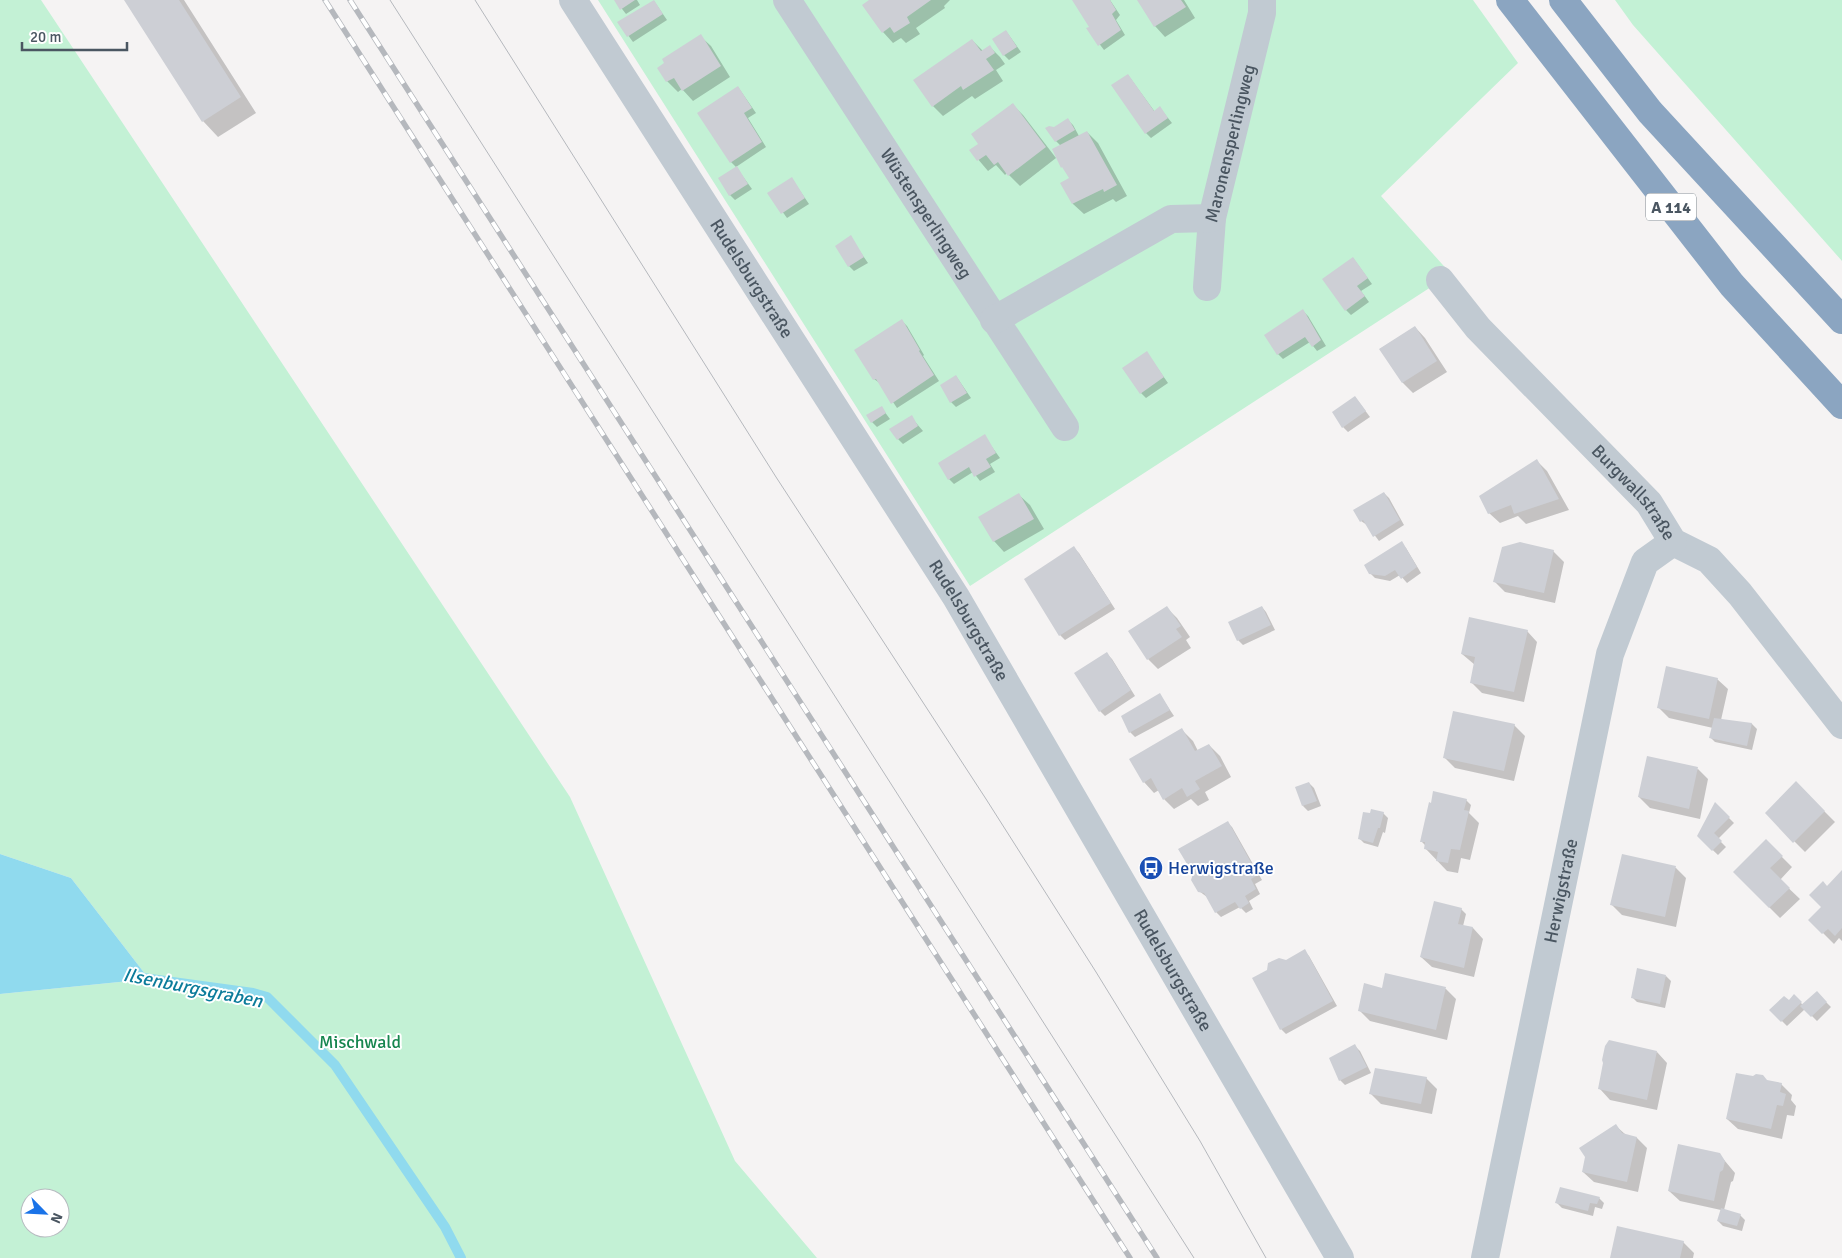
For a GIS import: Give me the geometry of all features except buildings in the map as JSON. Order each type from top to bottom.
[{"type":"highway","name":"A 114","points":[[1510,0],[1732,285],[1842,405]]},
{"type":"highway","name":"A 114","points":[[1563,0],[1650,112],[1842,320]]},
{"type":"street","name":"Rudelsburgstraße","points":[[573,0],[956,597],[1340,1258]]},
{"type":"street","name":"Wüstensperlingweg","points":[[787,0],[994,320],[1065,426]]},
{"type":"street","name":"Maronensperlingweg","points":[[1207,287],[1212,218],[1262,14],[1262,0]]},
{"type":"street","points":[[994,320],[1171,219],[1212,218]]},
{"type":"street","name":"Burgwallstraße","points":[[1440,280],[1478,328],[1649,503],[1673,542],[1709,560],[1740,594],[1842,725]]},
{"type":"street","name":"Herwigstraße","points":[[1485,1258],[1610,654],[1646,562],[1673,542]]},
{"type":"green space","name":"Mischwald","points":[[0,0],[41,0],[570,797],[735,1161],[817,1258],[0,1258],[0,994],[149,979],[71,878],[0,854]]},
{"type":"green space","points":[[598,0],[1473,0],[1518,63],[1381,196],[1451,274],[970,586]]},
{"type":"green space","points":[[1615,0],[1842,0],[1842,261],[1633,25]]},
{"type":"water","points":[[0,854],[71,878],[149,979],[0,994]]},
{"type":"waterway","name":"Ilsenburgsgraben","points":[[136,977],[253,993],[267,997],[335,1065],[445,1227],[461,1258]]},
{"type":"tram line","points":[[390,0],[1194,1258]]},
{"type":"tram line","points":[[475,0],[776,477],[986,799],[1096,972],[1200,1141],[1266,1258]]},
{"type":"railway","points":[[325,0],[1130,1258]]},
{"type":"railway","points":[[350,0],[1157,1258]]},
{"type":"place","name":"Herwigstraße","points":[[1151,868]]}]
